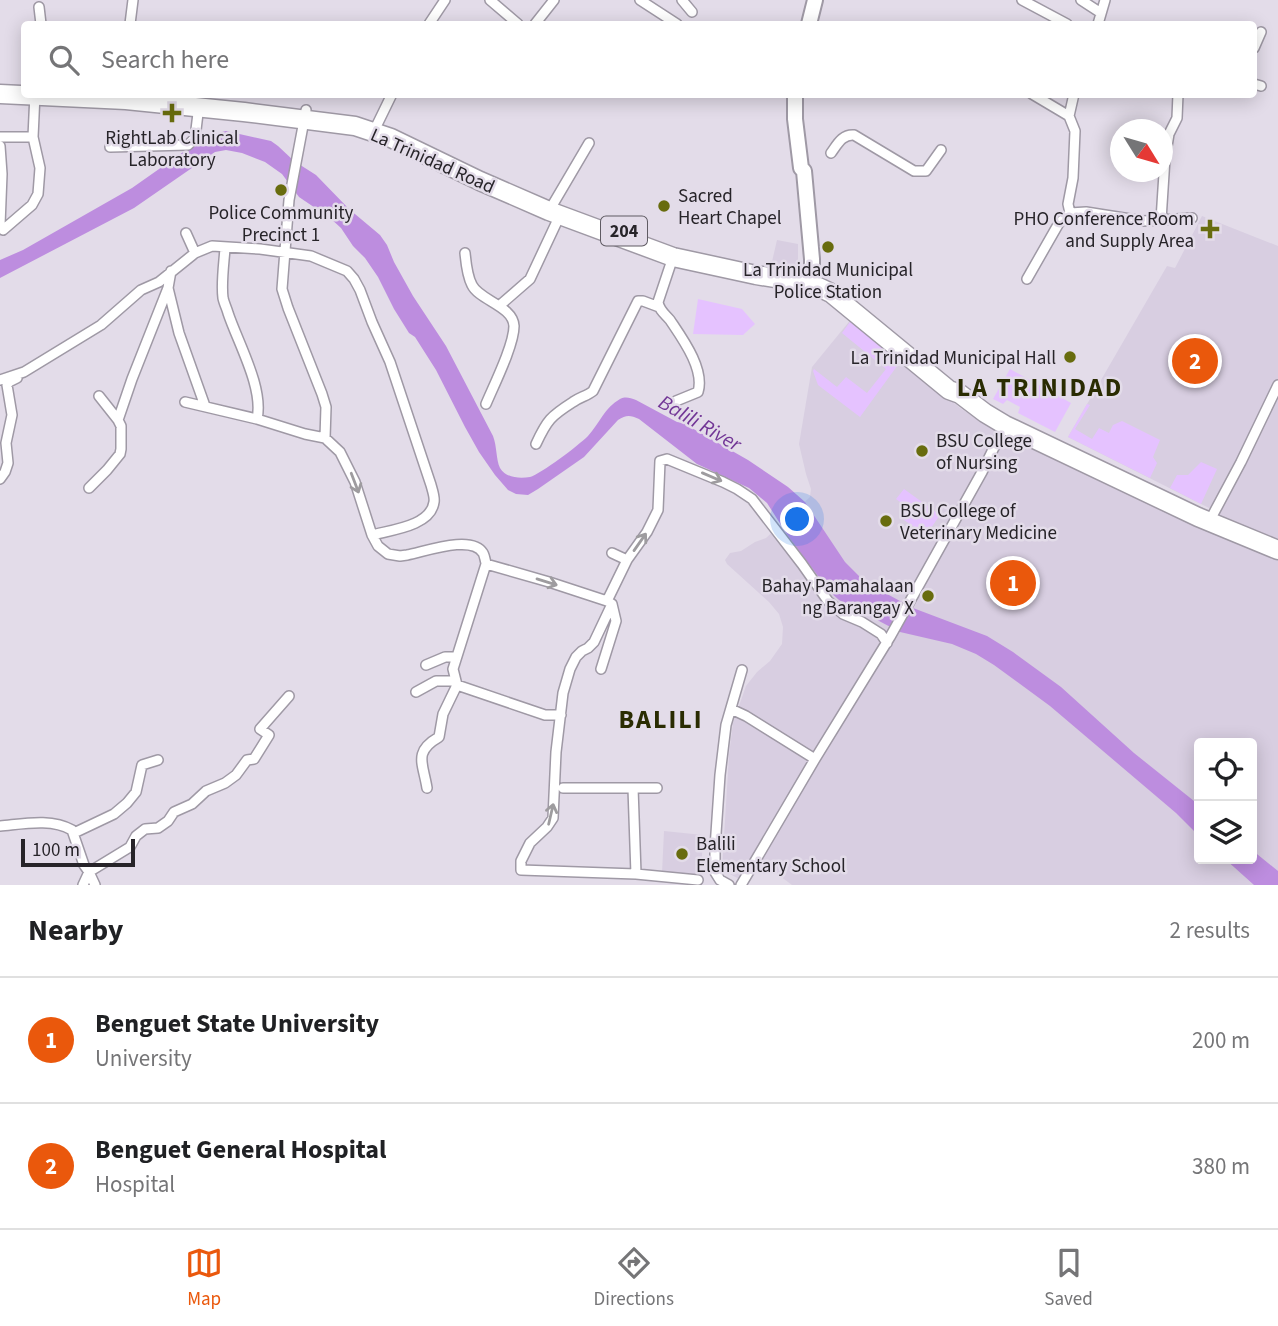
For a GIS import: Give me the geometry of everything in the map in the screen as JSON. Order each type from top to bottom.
[{"type":"highway","points":[[0,85],[21,86]]},
{"type":"highway","name":"La Trinidad Road","points":[[0,94],[21,95]]},
{"type":"highway","name":"La Trinidad Road","points":[[138,98],[358,118],[400,142],[554,210],[675,253],[757,275],[808,279]]},
{"type":"highway","name":"La Trinidad Road","points":[[174,98],[199,103]]},
{"type":"highway","name":"204","points":[[808,279],[831,293],[949,390],[960,394],[1005,425],[1209,522],[1278,551]]},
{"type":"main road","points":[[810,21],[815,0]]},
{"type":"main road","points":[[795,98],[795,119],[801,169],[804,171],[812,259],[808,279]]},
{"type":"street","points":[[130,21],[133,0]]},
{"type":"street","points":[[431,21],[445,0]]},
{"type":"street","points":[[537,21],[554,0]]},
{"type":"street","points":[[640,0],[672,21]]},
{"type":"street","points":[[682,0],[692,12]]},
{"type":"street","points":[[1022,0],[1061,21]]},
{"type":"street","points":[[1081,0],[1101,13]]},
{"type":"street","points":[[1099,21],[1105,0]]},
{"type":"street","points":[[496,2],[515,21]]},
{"type":"street","points":[[39,7],[41,21]]},
{"type":"street","points":[[1257,41],[1261,32]]},
{"type":"street","points":[[0,146],[0,225],[3,230],[32,205],[38,194],[40,168],[33,137],[40,98]]},
{"type":"street","points":[[375,127],[390,98]]},
{"type":"street","points":[[1039,98],[1069,116]]},
{"type":"street","points":[[1070,213],[1068,205],[1073,178],[1075,131],[1069,116],[1073,98]]},
{"type":"street","points":[[1161,220],[1165,158],[1169,134],[1177,118],[1178,98]]},
{"type":"street","points":[[110,147],[188,145],[195,138],[199,103]]},
{"type":"street","points":[[305,115],[289,200],[282,289],[326,407],[326,438]]},
{"type":"street","points":[[831,153],[841,139],[848,134],[854,135],[914,171],[926,171],[941,150]]},
{"type":"street","points":[[0,138],[33,137]]},
{"type":"street","points":[[499,306],[530,279],[554,210],[589,143]]},
{"type":"street","points":[[1027,279],[1059,223],[1070,213],[1086,212],[1143,221],[1192,218]]},
{"type":"street","points":[[186,233],[195,253]]},
{"type":"street","points":[[0,479],[8,463],[6,443],[12,415],[7,385],[9,382],[101,325],[133,296],[145,287],[159,282],[195,253],[212,246],[285,252],[311,256],[331,263],[347,271],[354,279],[390,362],[430,468],[434,501],[427,515],[413,525],[372,535]]},
{"type":"street","points":[[225,248],[223,298],[257,393],[260,409],[257,419]]},
{"type":"street","points":[[464,253],[472,286],[499,306],[513,321],[514,330],[506,356],[486,404]]},
{"type":"street","points":[[659,307],[658,302],[675,253]]},
{"type":"street","points":[[118,420],[172,271]]},
{"type":"street","points":[[168,288],[179,333],[205,406]]},
{"type":"street","points":[[536,444],[549,419],[593,391],[638,302],[659,307],[692,355],[700,383],[698,392],[676,401],[671,406]]},
{"type":"street","points":[[0,380],[19,375]]},
{"type":"street","points":[[1209,522],[1278,385]]},
{"type":"street","points":[[89,488],[120,454],[121,426],[99,396]]},
{"type":"street","points":[[185,402],[326,438],[340,452],[355,482],[372,535],[378,546],[388,554],[400,556],[453,545],[480,549],[484,553],[486,564],[455,657],[453,669],[457,683],[443,714],[439,737],[422,751],[427,788]]},
{"type":"street","points":[[741,885],[889,640],[1005,425]]},
{"type":"street","points":[[698,880],[606,872],[525,871],[521,861],[530,843],[553,818],[556,752],[563,693],[570,669],[576,657],[594,642],[628,560],[658,510],[660,461],[673,460],[723,482],[752,499],[828,601],[843,614],[862,622],[889,640]]},
{"type":"street","points":[[612,553],[628,560]]},
{"type":"street","points":[[486,564],[609,603],[616,621],[601,669]]},
{"type":"street","points":[[426,665],[445,657],[455,657]]},
{"type":"street","points":[[729,885],[716,875],[715,856],[726,725],[742,670]]},
{"type":"street","points":[[416,692],[436,681],[457,683],[545,715],[561,715]]},
{"type":"street","points":[[83,885],[89,872],[130,847],[136,836],[145,829],[158,828],[174,812],[192,804],[206,791],[225,783],[236,775],[247,760],[254,759],[269,735],[260,729],[289,696]]},
{"type":"street","points":[[731,709],[815,759]]},
{"type":"street","points":[[74,833],[114,814],[136,792],[142,765],[158,760]]},
{"type":"street","points":[[563,788],[657,788]]},
{"type":"street","points":[[632,788],[636,874]]},
{"type":"street","points":[[0,826],[46,823],[68,828],[74,833],[84,865],[94,885]]},
{"type":"street","points":[[605,885],[606,872]]},
{"type":"shaded area","points":[[226,131],[271,141],[316,175],[349,209],[380,235],[413,296],[446,346],[493,436],[500,468],[506,474],[526,478],[542,471],[583,440],[610,406],[622,398],[636,400],[683,423],[748,460],[788,487],[805,502],[845,562],[874,587],[913,608],[987,636],[1061,687],[1134,753],[1194,801],[1194,831],[1050,706],[994,665],[952,644],[900,632],[839,600],[788,536],[767,503],[749,488],[697,464],[639,419],[628,416],[618,420],[584,457],[528,495],[508,490],[479,452],[436,370],[415,337],[409,333],[365,258],[341,228],[299,197],[282,174],[265,162],[242,153],[226,150],[215,152],[134,208],[0,278],[0,260],[23,250],[132,188],[206,136]]},
{"type":"shaded area","points":[[1202,216],[1278,246],[1278,885],[792,885],[760,861],[747,883],[722,870],[733,723],[746,686],[782,644],[783,627],[779,614],[769,602],[725,560],[730,553],[741,551],[766,538],[810,497],[811,489],[799,444],[812,367],[852,318],[960,408],[1000,434],[1201,529],[1211,509],[1068,437],[1167,266],[1175,268]]},
{"type":"shaded area","points":[[777,240],[798,244],[798,269],[771,266]]},
{"type":"shaded area","points":[[698,299],[742,309],[755,324],[743,335],[693,334]]},
{"type":"shaded area","points":[[850,322],[900,362],[860,417],[818,385],[813,371],[814,369],[837,387],[846,377],[867,393],[886,369],[842,333]]},
{"type":"shaded area","points":[[1010,369],[1071,403],[1055,432],[1018,413],[1020,407],[1007,400],[1003,404],[993,399]]},
{"type":"shaded area","points":[[1087,404],[1090,405],[1075,429],[1092,439],[1099,428],[1109,433],[1113,425],[1122,421],[1160,440],[1153,457],[1157,463],[1150,478],[1068,437]]},
{"type":"shaded area","points":[[1201,462],[1217,469],[1201,504],[1170,488],[1177,475],[1188,475]]},
{"type":"shaded area","points":[[904,489],[940,515],[926,535],[904,520],[911,510],[896,499]]},
{"type":"shaded area","name":"Balili Elementary School","points":[[664,831],[703,835],[701,877],[662,873]]},
{"type":"shaded area","points":[[1257,854],[1278,871],[1278,885],[1254,885],[1231,864],[1257,864]]},
{"type":"place","name":"RightLab Clinical Laboratory","points":[[172,113]]},
{"type":"place","name":"Police Community Precinct 1","points":[[281,190]]},
{"type":"place","name":"Sacred Heart Chapel","points":[[664,206]]},
{"type":"place","name":"PHO Conference Room and Supply Area","points":[[1210,229]]},
{"type":"place","name":"La Trinidad Municipal Police Station","points":[[828,247]]},
{"type":"place","name":"La Trinidad Municipal Hall","points":[[1070,357]]},
{"type":"place","name":"Benguet General Hospital","points":[[1195,361]]},
{"type":"place","name":"BSU College of Nursing","points":[[922,451]]},
{"type":"place","name":"BSU College of Veterinary Medicine","points":[[886,521]]},
{"type":"place","name":"Benguet State University","points":[[1013,583]]},
{"type":"place","name":"Bahay Pamahalaan ng Barangay X","points":[[928,596]]},
{"type":"place","name":"Balili Elementary School","points":[[682,854]]},
{"type":"district","name":"LA TRINIDAD","points":[[1040,387]]},
{"type":"district","name":"BALILI","points":[[661,719]]},
{"type":"water label","name":"Balili River","points":[[700,423]]}]
